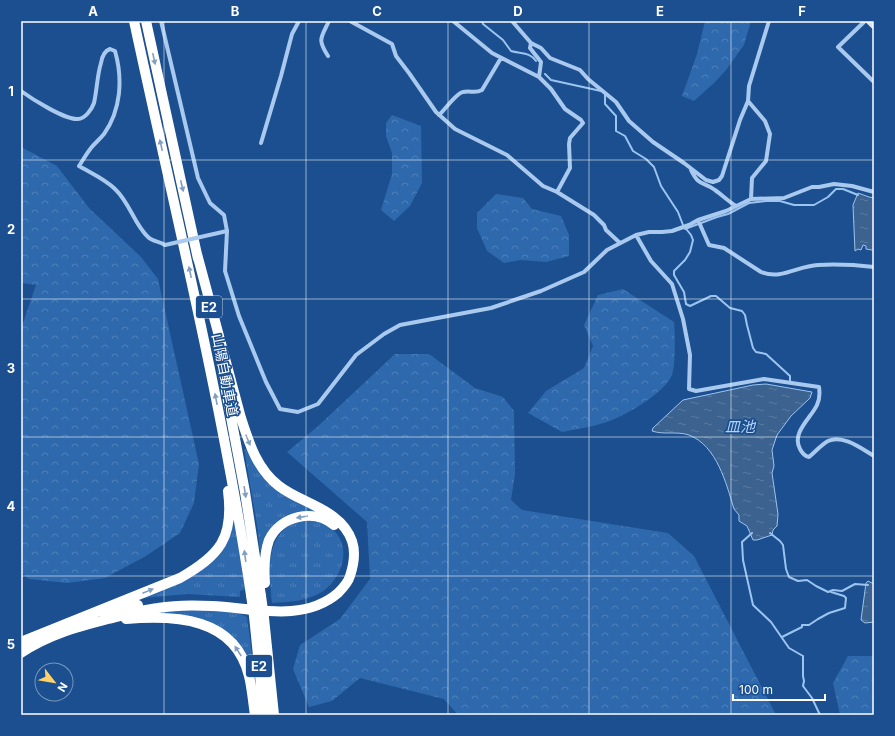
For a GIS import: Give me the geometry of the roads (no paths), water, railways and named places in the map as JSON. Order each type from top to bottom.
[{"type":"highway","name":"山陽自動車道","points":[[134,21],[189,267],[242,535],[259,596]]},
{"type":"highway","name":"山陽自動車道","points":[[146,21],[237,446],[259,596],[264,715]]},
{"type":"highway","points":[[98,616],[165,607],[211,606],[289,612],[307,609],[332,598],[343,588],[353,569],[355,558],[354,548],[351,538],[339,521],[328,513],[291,494],[279,486],[268,477],[258,462],[247,439],[197,254]]},
{"type":"highway","points":[[21,654],[27,642],[71,629],[180,578],[201,566],[215,552],[226,535],[230,501],[227,479],[229,465]]},
{"type":"highway","points":[[98,616],[157,602],[187,600],[222,601],[273,606],[304,604],[315,600],[325,595],[340,583],[348,566],[348,547],[341,534],[332,524],[317,516],[300,516],[282,524],[276,530],[270,540],[265,560],[259,596],[259,617]]},
{"type":"highway","points":[[98,616],[180,619],[207,625],[219,632],[235,646],[244,662],[249,675],[255,715]]},
{"type":"highway","name":"山陽自動車道","points":[[259,617],[274,715]]},
{"type":"highway","points":[[21,657],[27,642]]},
{"type":"main road","points":[[870,21],[874,25]]},
{"type":"street","points":[[161,21],[198,178],[210,203],[224,215],[227,231],[225,271],[239,316],[266,382],[280,409],[298,412],[318,404],[356,355],[384,334],[400,325],[491,308],[541,291],[584,272],[607,250],[636,235],[649,232],[672,231],[699,222],[751,199],[784,198],[812,187],[834,184],[852,186],[874,192]]},
{"type":"street","points":[[261,143],[292,34],[299,21]]},
{"type":"street","points":[[328,21],[322,36],[321,44],[328,56]]},
{"type":"street","points":[[350,21],[392,44],[396,56],[440,115],[455,129],[507,155],[543,186],[557,192],[594,215],[606,230],[620,243]]},
{"type":"street","points":[[452,21],[461,26],[492,53],[539,77],[551,89],[565,109],[583,123],[570,138],[570,168],[557,192]]},
{"type":"street","points":[[512,21],[531,43],[541,48],[550,58],[580,70],[588,79],[616,102],[629,121],[653,142],[706,180],[713,182],[719,180],[722,176],[740,120],[748,101],[749,86],[769,21]]},
{"type":"street","points":[[865,21],[838,46],[874,82]]},
{"type":"street","points":[[531,43],[530,48],[541,62],[539,77]]},
{"type":"street","points":[[21,91],[66,117],[80,120],[86,116],[94,104],[102,56],[106,50],[110,49],[115,51],[120,82],[120,92],[113,118],[104,135],[90,148],[79,166],[105,181],[116,190],[127,204],[148,238],[165,245],[227,231]]},
{"type":"street","points":[[440,115],[457,95],[463,92],[476,93],[482,90],[501,58]]},
{"type":"street","points":[[748,101],[765,121],[770,134],[766,162],[752,178],[751,199]]},
{"type":"street","points":[[691,169],[695,179],[714,189],[736,206]]},
{"type":"street","points":[[699,222],[709,245],[724,248],[756,269],[768,274],[777,276],[802,267],[818,265],[874,267]]},
{"type":"street","points":[[636,235],[651,261],[672,284],[690,355],[689,389],[696,391],[764,379],[819,387],[820,398],[817,406],[799,432],[797,438],[799,449],[804,456],[808,457],[827,442],[833,440],[840,440],[855,444],[874,456]]},
{"type":"water","points":[[858,193],[874,198],[874,249],[872,250],[866,249],[866,246],[863,245],[861,250],[858,249],[855,251],[853,205]]},
{"type":"water","name":"皿池","points":[[766,384],[812,392],[810,398],[791,416],[777,435],[772,450],[774,466],[772,473],[778,514],[777,526],[773,530],[772,535],[753,540],[747,526],[739,521],[739,515],[734,509],[724,477],[719,466],[707,448],[699,440],[689,435],[652,431],[653,428],[683,400],[753,385]]},
{"type":"water","points":[[868,581],[874,584],[874,622],[865,623],[861,620],[866,583]]},
{"type":"waterway","points":[[482,21],[483,24],[503,40],[511,51],[531,56],[536,61]]},
{"type":"waterway","points":[[545,74],[551,80],[601,91]]},
{"type":"waterway","points":[[605,94],[605,104],[616,116],[616,131],[625,136],[633,151],[646,159],[654,167],[661,186],[678,212],[683,225],[693,240],[690,252],[685,260],[674,271],[674,275],[684,292],[686,304],[690,306],[711,296],[716,296],[730,308],[742,311],[745,315],[753,348],[756,352],[766,354],[790,376],[790,381]]},
{"type":"waterway","points":[[685,229],[728,214],[749,203],[780,201],[794,205],[814,205],[828,197],[836,189],[843,189],[858,195]]},
{"type":"waterway","points":[[752,533],[742,542],[743,560],[753,605],[771,622],[789,648],[803,656],[803,686],[812,698],[820,715]]},
{"type":"waterway","points":[[770,533],[783,545],[786,569],[789,577],[798,581],[807,580],[828,592],[833,590],[842,591],[855,584],[868,585]]},
{"type":"waterway","points":[[782,637],[802,627],[802,625],[809,625],[829,613],[845,608],[846,598],[831,592]]}]
